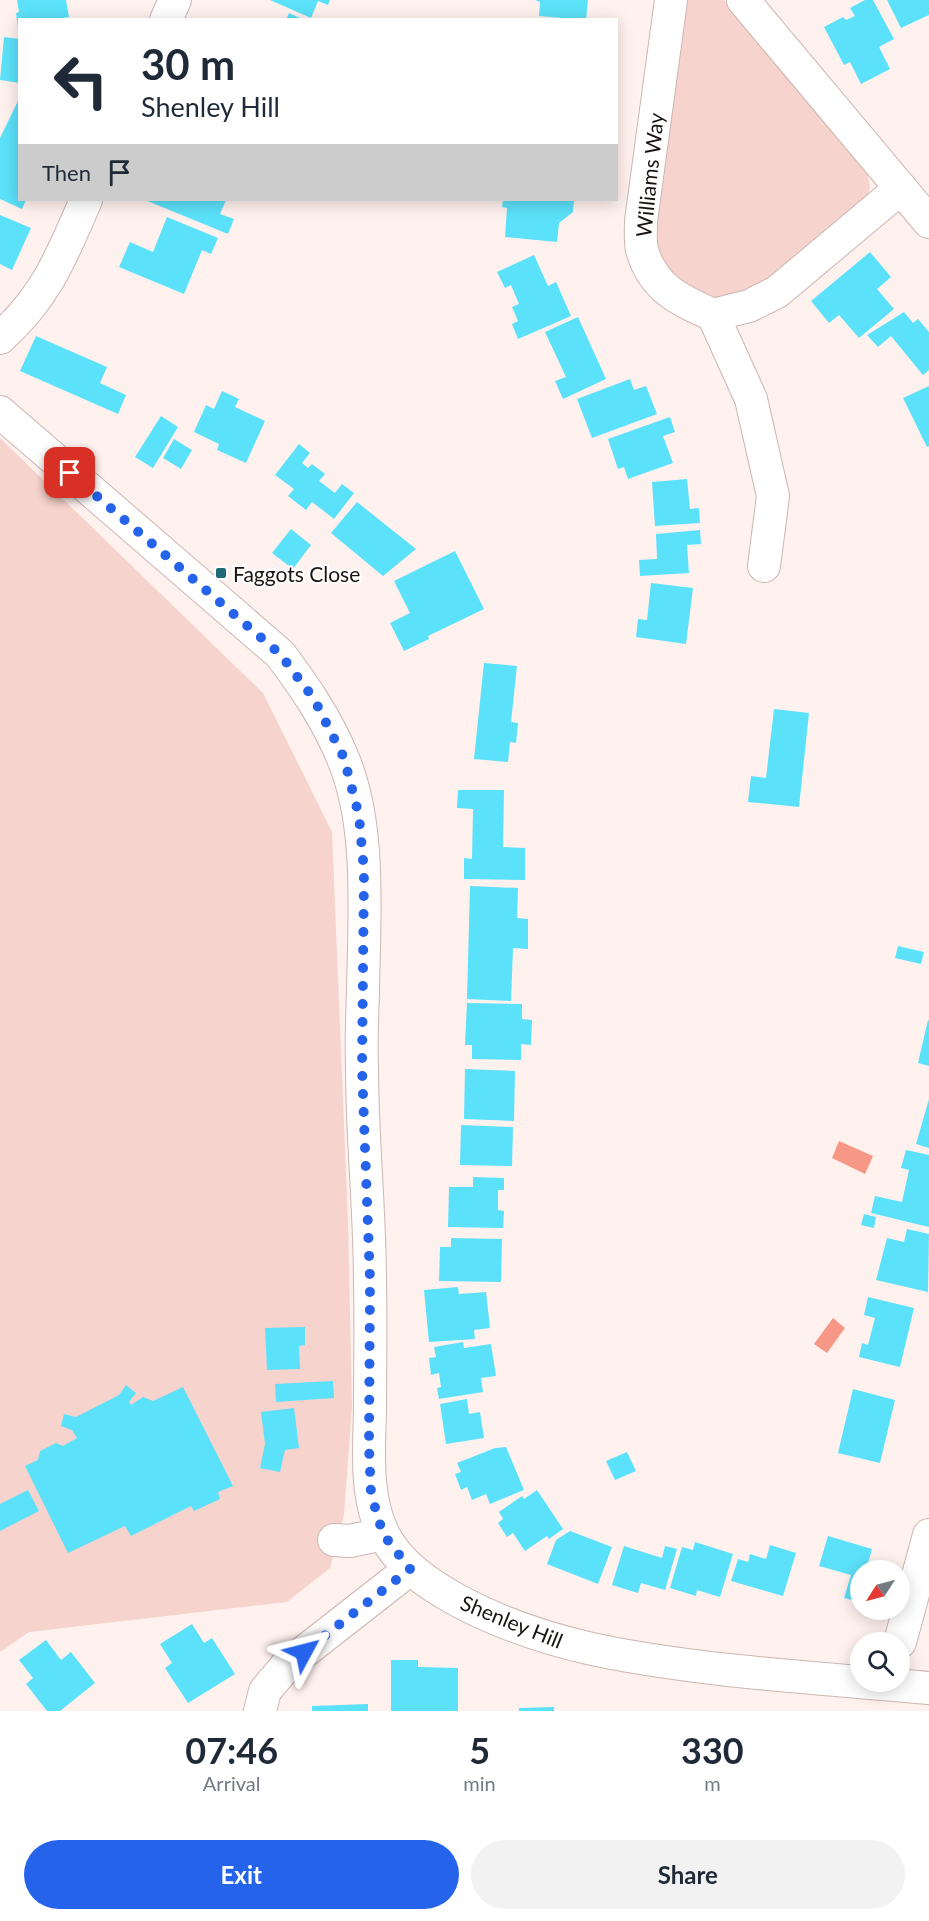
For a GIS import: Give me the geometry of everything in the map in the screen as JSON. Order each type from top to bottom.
[{"type":"street","points":[[167,18],[175,0]]},
{"type":"street","name":"Williams Way","points":[[670,0],[641,221],[642,248],[651,271],[665,290],[684,302],[713,315]]},
{"type":"street","points":[[758,5],[929,222]]},
{"type":"street","points":[[764,566],[774,496],[752,399],[713,315],[749,306],[777,292],[901,188]]},
{"type":"street","points":[[0,338],[37,299],[54,272],[86,201]]},
{"type":"street","name":"Shenley Hill","points":[[0,412],[280,654],[314,699],[344,758],[359,816],[364,871],[362,1068],[370,1280],[369,1447],[371,1494],[383,1534],[410,1569],[444,1593],[525,1630],[577,1646],[648,1661],[797,1677],[850,1680]]},
{"type":"street","points":[[333,1540],[350,1541],[383,1534]]},
{"type":"street","points":[[903,1632],[929,1535]]},
{"type":"street","points":[[260,1711],[266,1691],[286,1666],[410,1569]]},
{"type":"street","name":"Shenley Hill","points":[[910,1685],[929,1689]]},
{"type":"street","points":[[924,1711],[929,1689]]},
{"type":"shaded area","points":[[685,0],[724,0],[867,170],[870,187],[867,200],[767,288],[715,302],[662,270],[650,233]]},
{"type":"shaded area","points":[[0,438],[263,693],[332,832],[348,1221],[352,1406],[344,1515],[330,1568],[287,1602],[29,1632],[0,1652]]},
{"type":"shaded area","points":[[839,1141],[873,1156],[865,1174],[832,1158]]},
{"type":"shaded area","points":[[833,1318],[845,1328],[827,1353],[814,1344]]},
{"type":"building","points":[[17,0],[66,0],[69,17],[18,18],[18,28],[16,13],[19,12]]},
{"type":"building","points":[[270,0],[330,0],[328,5],[318,1],[311,18]]},
{"type":"building","points":[[535,0],[588,0],[586,18],[539,16],[540,2]]},
{"type":"building","points":[[865,0],[873,0],[894,39],[879,47],[890,69],[861,84],[850,62],[844,65],[824,27],[843,17],[846,20],[855,16],[850,8]]},
{"type":"building","points":[[887,0],[929,0],[929,15],[901,28]]},
{"type":"building","points":[[289,13],[300,18],[287,18]]},
{"type":"building","points":[[4,37],[18,39],[18,83],[0,80]]},
{"type":"building","points":[[18,101],[18,201],[26,201],[22,209],[0,199],[0,138]]},
{"type":"building","points":[[147,201],[226,201],[220,214],[234,219],[228,234]]},
{"type":"building","points":[[503,201],[574,201],[573,212],[559,223],[557,242],[505,237],[507,208],[502,207]]},
{"type":"building","points":[[0,215],[31,228],[12,270],[0,264]]},
{"type":"building","points":[[167,217],[218,238],[211,254],[202,250],[184,294],[119,267],[130,242],[153,252]]},
{"type":"building","points":[[870,252],[891,277],[877,289],[894,309],[859,338],[839,315],[829,323],[811,301]]},
{"type":"building","points":[[534,255],[548,286],[556,282],[571,316],[518,339],[512,324],[518,321],[512,307],[519,304],[511,285],[505,288],[497,272]]},
{"type":"building","points":[[904,312],[913,323],[918,319],[929,332],[929,370],[923,375],[891,336],[878,347],[867,335]]},
{"type":"building","points":[[578,317],[606,379],[563,399],[555,381],[566,377],[545,332]]},
{"type":"building","points":[[36,336],[107,367],[100,383],[126,395],[118,414],[20,371]]},
{"type":"building","points":[[630,379],[634,390],[646,386],[657,414],[592,438],[577,399]]},
{"type":"building","points":[[929,386],[929,446],[927,447],[903,398]]},
{"type":"building","points":[[222,391],[239,399],[235,407],[265,421],[246,463],[217,450],[219,444],[194,432],[206,405],[214,409]]},
{"type":"building","points":[[161,416],[178,427],[153,468],[135,457]]},
{"type":"building","points":[[670,417],[675,432],[663,436],[673,463],[628,479],[624,467],[618,469],[608,439]]},
{"type":"building","points":[[174,439],[192,450],[181,469],[163,458]]},
{"type":"building","points":[[299,444],[310,453],[302,463],[308,468],[312,464],[325,474],[319,481],[335,493],[342,484],[354,493],[334,519],[312,502],[306,510],[288,496],[294,489],[275,475]]},
{"type":"building","points":[[687,479],[690,509],[699,508],[700,523],[655,526],[652,482]]},
{"type":"building","points":[[357,502],[416,549],[383,576],[331,533]]},
{"type":"building","points":[[291,529],[311,545],[293,569],[272,553]]},
{"type":"building","points":[[700,530],[701,544],[687,545],[689,573],[640,576],[639,560],[657,559],[656,534]]},
{"type":"building","points":[[455,551],[484,609],[428,636],[429,639],[404,651],[390,623],[410,613],[394,581]]},
{"type":"building","points":[[651,583],[693,588],[686,644],[636,637],[638,619],[647,620]]},
{"type":"building","points":[[484,663],[517,666],[511,722],[518,723],[516,743],[510,742],[508,762],[474,759]]},
{"type":"building","points":[[774,709],[809,713],[799,807],[748,802],[751,776],[766,778]]},
{"type":"building","points":[[458,790],[504,790],[503,847],[525,848],[525,880],[464,879],[464,858],[472,859],[473,809],[457,808]]},
{"type":"building","points":[[470,886],[518,888],[517,918],[528,919],[528,949],[513,948],[511,1001],[467,999]]},
{"type":"building","points":[[898,946],[924,952],[921,964],[895,958]]},
{"type":"building","points":[[467,1003],[522,1004],[522,1019],[532,1020],[531,1045],[521,1044],[521,1060],[472,1059],[472,1045],[465,1045]]},
{"type":"building","points":[[929,1021],[929,1066],[918,1063]]},
{"type":"building","points":[[465,1069],[515,1071],[514,1121],[464,1119]]},
{"type":"building","points":[[929,1099],[929,1148],[916,1144]]},
{"type":"building","points":[[461,1125],[513,1127],[512,1166],[460,1165]]},
{"type":"building","points":[[906,1150],[929,1155],[929,1227],[871,1213],[875,1196],[902,1202],[909,1170],[901,1168]]},
{"type":"building","points":[[473,1177],[504,1178],[504,1190],[498,1190],[498,1210],[504,1211],[503,1228],[448,1227],[449,1187],[473,1187]]},
{"type":"building","points":[[864,1214],[876,1217],[874,1228],[861,1225]]},
{"type":"building","points":[[907,1229],[929,1234],[928,1292],[876,1280],[887,1238],[904,1242]]},
{"type":"building","points":[[451,1238],[502,1239],[501,1282],[439,1281],[440,1247],[451,1247]]},
{"type":"building","points":[[458,1287],[459,1294],[486,1292],[490,1328],[474,1330],[475,1339],[429,1342],[424,1290]]},
{"type":"building","points":[[868,1297],[914,1308],[900,1367],[859,1357],[862,1343],[868,1345],[875,1318],[864,1315]]},
{"type":"building","points":[[305,1327],[305,1345],[299,1346],[300,1369],[267,1370],[265,1328]]},
{"type":"building","points":[[463,1342],[464,1348],[491,1344],[496,1376],[481,1378],[483,1392],[439,1399],[437,1388],[441,1387],[439,1373],[431,1375],[429,1358],[436,1357],[434,1347]]},
{"type":"building","points":[[333,1381],[334,1398],[276,1402],[275,1384]]},
{"type":"building","points":[[126,1385],[136,1393],[129,1402],[131,1405],[143,1397],[153,1401],[183,1387],[233,1486],[218,1492],[220,1499],[194,1511],[191,1506],[131,1536],[125,1526],[68,1553],[25,1466],[38,1460],[40,1451],[56,1443],[63,1446],[77,1438],[72,1430],[61,1426],[64,1414],[76,1417],[119,1395]]},
{"type":"building","points":[[853,1389],[895,1400],[880,1463],[838,1453]]},
{"type":"building","points":[[467,1399],[469,1414],[480,1412],[484,1438],[446,1444],[440,1404]]},
{"type":"building","points":[[294,1408],[299,1448],[285,1450],[280,1472],[260,1468],[265,1444],[261,1412]]},
{"type":"building","points":[[506,1447],[524,1490],[490,1504],[486,1494],[472,1500],[467,1487],[461,1490],[455,1474],[461,1472],[457,1463],[495,1448]]},
{"type":"building","points":[[627,1452],[636,1471],[615,1480],[606,1461]]},
{"type":"building","points":[[28,1490],[39,1511],[0,1531],[0,1504]]},
{"type":"building","points":[[537,1490],[563,1529],[549,1539],[547,1536],[525,1551],[513,1533],[507,1537],[498,1523],[503,1519],[499,1512],[522,1496],[524,1499]]},
{"type":"building","points":[[570,1531],[612,1547],[598,1584],[547,1564],[556,1540]]},
{"type":"building","points":[[828,1536],[872,1549],[869,1560],[850,1560],[850,1575],[819,1566]]},
{"type":"building","points":[[695,1542],[733,1554],[720,1597],[697,1590],[696,1596],[670,1588],[682,1547],[693,1550]]},
{"type":"building","points":[[770,1545],[796,1553],[783,1596],[731,1581],[738,1559],[748,1562],[750,1554],[766,1559]]},
{"type":"building","points":[[624,1546],[662,1558],[665,1546],[677,1549],[665,1590],[641,1583],[638,1593],[612,1585]]},
{"type":"building","points":[[850,1578],[850,1600],[844,1598]]},
{"type":"building","points":[[192,1624],[204,1643],[212,1638],[235,1674],[188,1703],[165,1668],[172,1663],[160,1644]]},
{"type":"building","points":[[46,1640],[61,1660],[71,1652],[95,1683],[60,1711],[47,1711],[26,1684],[33,1678],[19,1660]]},
{"type":"building","points":[[391,1660],[418,1660],[418,1667],[458,1668],[458,1711],[391,1711]]},
{"type":"building","points":[[368,1704],[368,1711],[312,1711],[312,1706]]},
{"type":"building","points":[[554,1707],[554,1711],[519,1711],[519,1708]]},
{"type":"place","name":"Faggots Close","points":[[221,573]]},
{"type":"route","points":[[70,473],[280,654],[314,699],[344,758],[359,816],[364,871],[362,1068],[370,1280],[371,1494],[383,1534],[410,1569],[304,1652]]}]
